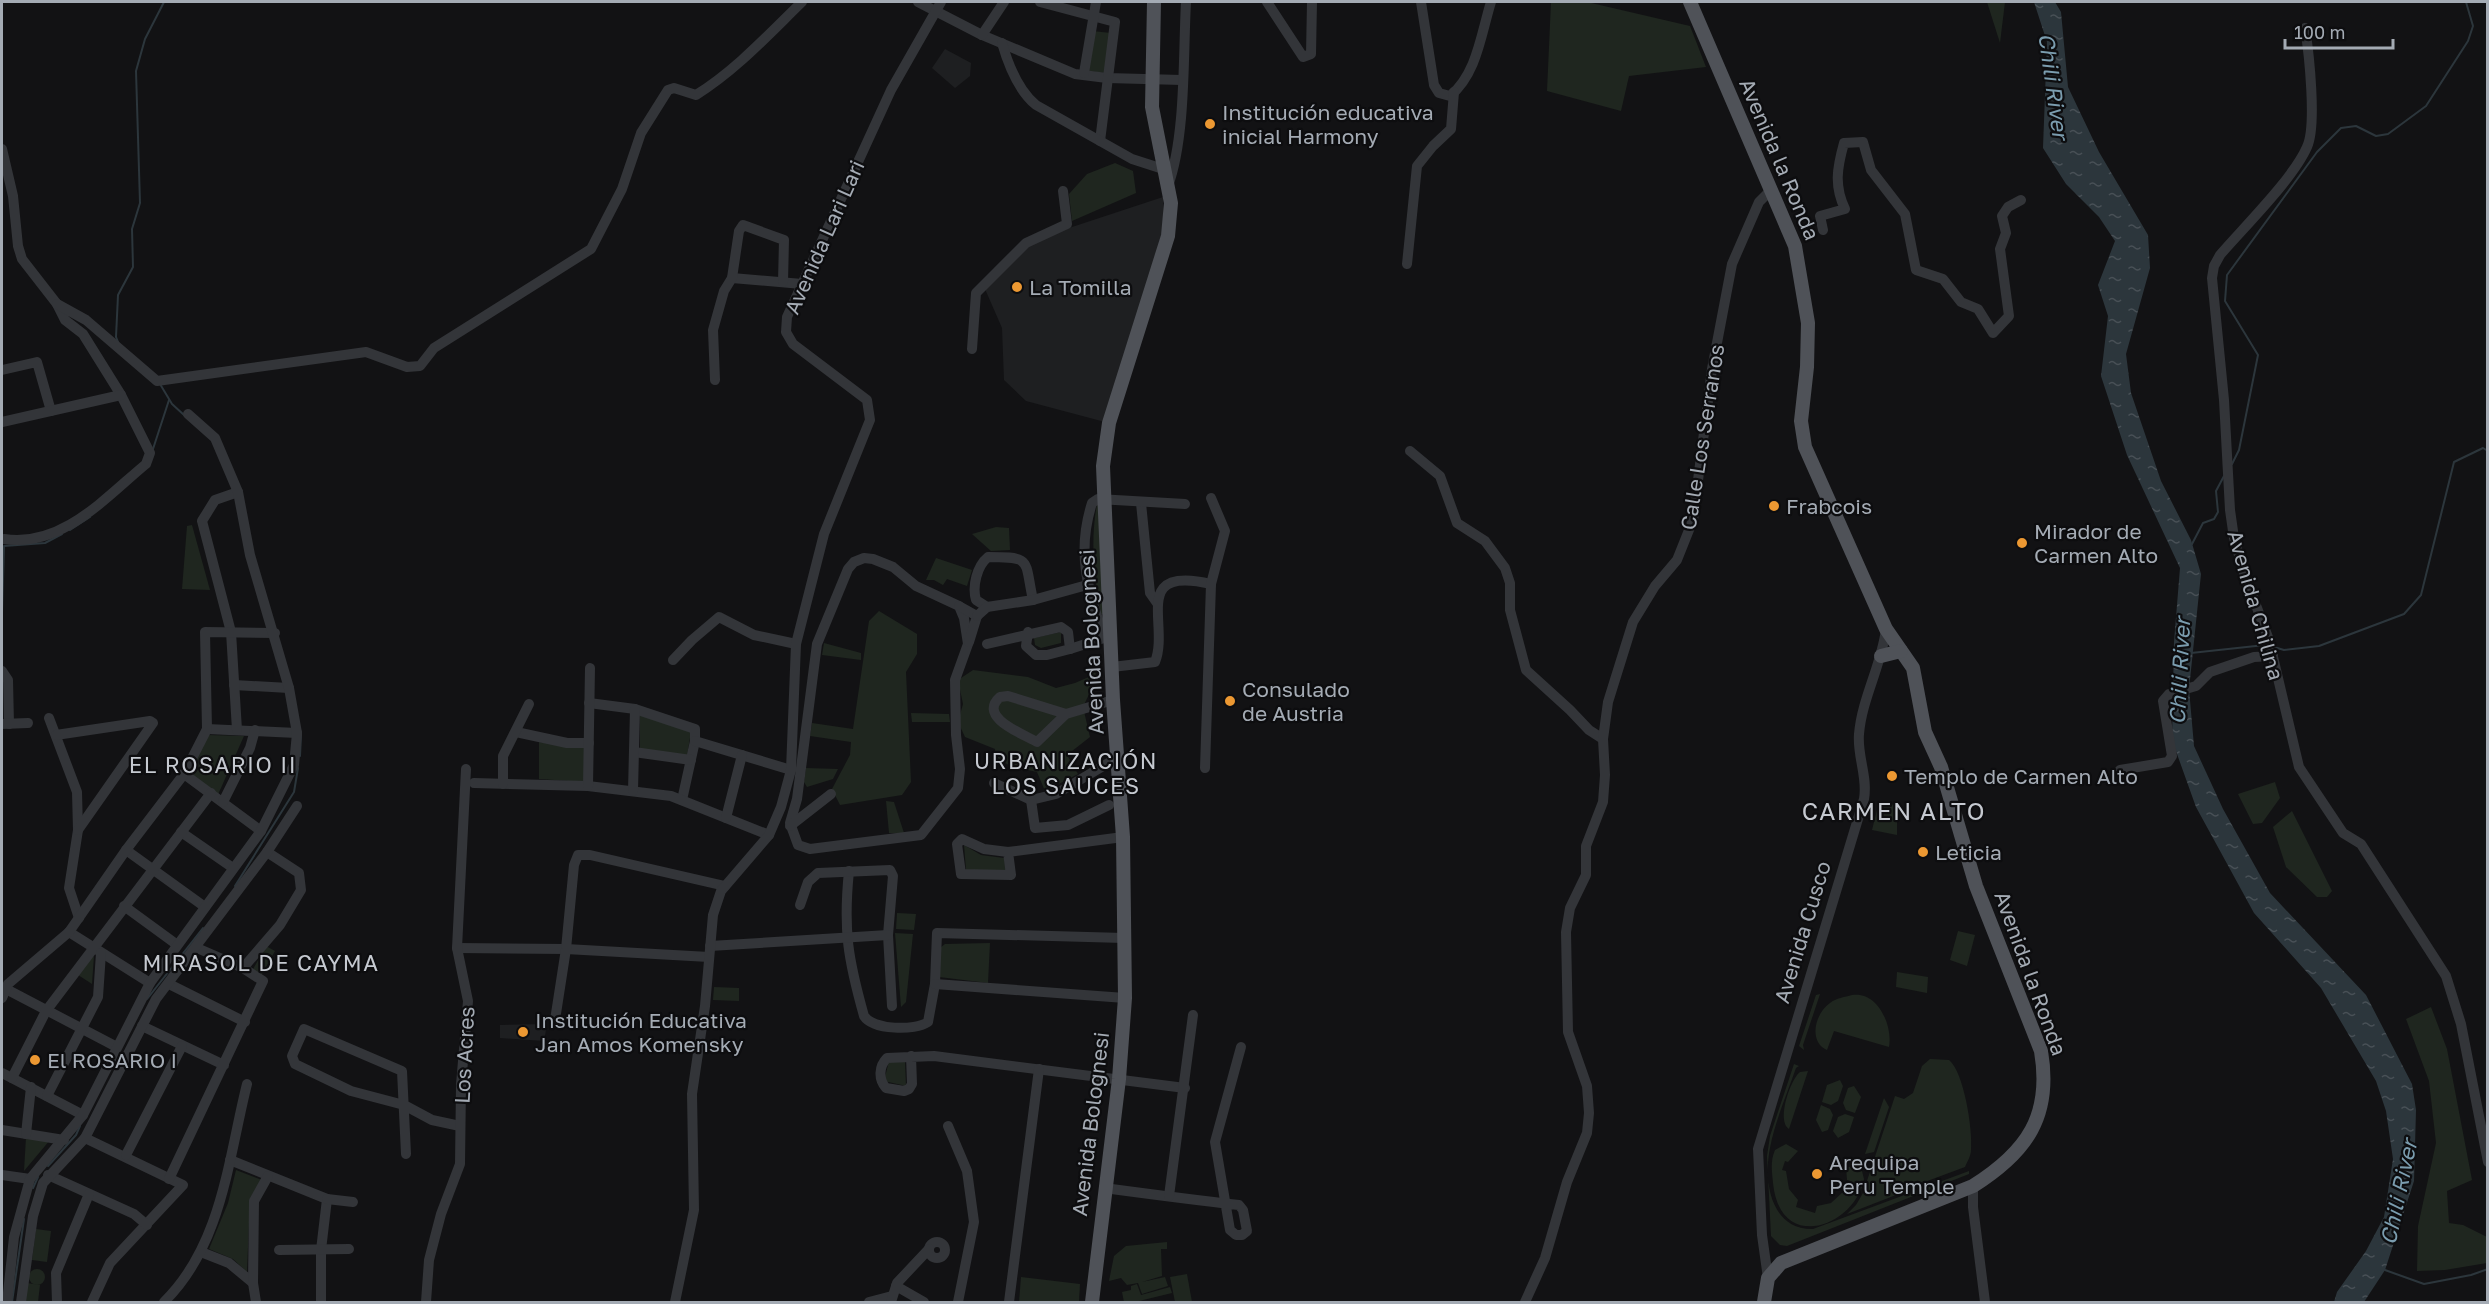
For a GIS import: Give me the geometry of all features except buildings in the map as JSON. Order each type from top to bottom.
[{"type":"main road","name":"Avenida Bolognesi","points":[[1092,1302],[1119,1079],[1125,998],[1123,837],[1112,667],[1107,639],[1103,466],[1109,423],[1168,236],[1171,203],[1162,169],[1152,107],[1154,2]]},
{"type":"main road","name":"Avenida la Ronda","points":[[1690,2],[1796,246],[1808,323],[1807,367],[1800,422],[1804,447],[1886,628],[1913,668],[1925,732],[1941,767],[1976,886],[2038,1041],[2045,1074],[2039,1119],[2024,1144],[2001,1167],[1973,1186],[1781,1263],[1768,1278]]},
{"type":"main road","points":[[1881,657],[1901,651]]},
{"type":"main road","name":"Avenida Cusco","points":[[1764,1302],[1768,1278]]},
{"type":"street","points":[[57,304],[86,320],[157,381],[366,352],[407,367],[420,366],[434,348],[591,249],[622,189],[641,133],[668,90],[674,88],[696,95],[733,69],[801,2]]},
{"type":"street","points":[[918,2],[938,6],[982,35],[1064,71],[1107,78],[1182,80]]},
{"type":"street","points":[[982,35],[1004,2]]},
{"type":"street","points":[[1040,2],[1115,22],[1100,141]]},
{"type":"street","points":[[1084,74],[1096,2]]},
{"type":"street","points":[[1168,186],[1176,159],[1186,2]]},
{"type":"street","points":[[1267,2],[1303,57],[1311,54],[1312,2]]},
{"type":"street","points":[[1420,2],[1434,85],[1439,93],[1450,96],[1463,85],[1471,67],[1491,2]]},
{"type":"street","name":"Avenida Lari Lari","points":[[675,1302],[694,1210],[692,1094],[713,915],[725,886],[769,835],[782,807],[791,770],[796,645],[824,534],[870,420],[867,400],[793,344],[786,332],[787,317],[891,90],[938,6]]},
{"type":"street","name":"Avenida Chilina","points":[[2305,28],[2312,122],[2308,147],[2287,176],[2220,255],[2214,266],[2212,278],[2234,538],[2271,648],[2299,767],[2343,832],[2361,844],[2446,976],[2461,1024],[2487,1162]]},
{"type":"street","points":[[1002,43],[1005,56],[1028,98],[1056,118],[1132,159],[1162,169]]},
{"type":"street","points":[[1407,264],[1417,166],[1451,129],[1454,93]]},
{"type":"street","points":[[1822,230],[1820,216],[1845,209],[1837,189],[1837,168],[1844,143],[1863,142],[1871,170],[1905,214],[1916,270],[1943,279],[1961,302],[1978,309],[1993,333],[2009,316],[2000,249],[2006,233],[2002,216],[2008,207],[2021,200]]},
{"type":"street","points":[[2,149],[13,196],[18,246],[22,259],[57,304],[65,321],[83,334],[122,395],[150,453],[146,464],[72,525],[39,537],[4,539]]},
{"type":"street","name":"Calle Los Serranos","points":[[1525,1302],[1545,1258],[1567,1182],[1587,1133],[1587,1086],[1568,1032],[1566,932],[1570,908],[1586,875],[1586,846],[1603,802],[1605,775],[1603,739],[1610,693],[1633,622],[1655,586],[1677,560],[1693,520],[1712,369],[1732,264],[1759,202],[1772,189]]},
{"type":"street","points":[[972,349],[976,292],[1026,243],[1066,224],[1064,191]]},
{"type":"street","points":[[714,380],[713,330],[724,291],[732,278],[738,231],[743,225],[784,240],[783,282]]},
{"type":"street","points":[[732,278],[802,284]]},
{"type":"street","points":[[2,370],[37,362],[51,411]]},
{"type":"street","points":[[2,423],[122,395]]},
{"type":"street","points":[[7,1302],[14,1237],[30,1179],[83,1114],[115,1047],[150,983],[176,944],[261,831],[294,765],[297,733],[289,688],[275,633],[250,555],[238,492],[215,438],[188,414]]},
{"type":"street","points":[[1410,451],[1440,476],[1457,523],[1485,541],[1505,568],[1510,583],[1510,610],[1526,670],[1589,730],[1603,739]]},
{"type":"street","points":[[237,729],[231,632],[202,519],[215,500],[238,492]]},
{"type":"street","points":[[1205,768],[1211,584],[1225,531],[1211,498]]},
{"type":"street","points":[[1028,632],[1026,646],[1036,655],[1047,655],[1107,639],[1087,585],[1083,554],[1085,525],[1092,503],[1098,499],[1185,504]]},
{"type":"street","points":[[1141,503],[1150,593],[1157,603]]},
{"type":"street","points":[[987,607],[976,600],[973,590],[982,562],[988,557],[1019,557],[1024,561],[1033,600]]},
{"type":"street","points":[[977,616],[916,586],[893,567],[873,559],[864,558],[854,562],[848,569],[817,644],[797,799],[790,826],[798,845],[810,849],[921,835],[958,788],[960,769],[956,735],[955,680],[977,616],[987,607],[1033,600],[1087,585]]},
{"type":"street","points":[[1112,667],[1155,662],[1159,654],[1157,603],[1165,587],[1179,580],[1211,584]]},
{"type":"street","points":[[958,606],[968,644]]},
{"type":"street","points":[[673,660],[719,617],[754,635],[796,645]]},
{"type":"street","points":[[987,644],[1028,632],[1061,627],[1068,632],[1070,649]]},
{"type":"street","name":"Avenida Cusco","points":[[1768,1278],[1758,1149],[1864,799],[1859,732],[1881,657],[1886,628]]},
{"type":"street","points":[[115,1047],[46,1011],[4,993],[69,932],[126,850],[184,774],[207,729],[204,635],[208,631],[275,633]]},
{"type":"street","points":[[2120,770],[2168,762],[2172,756],[2163,701],[2169,694],[2191,689],[2210,672],[2254,657],[2271,648]]},
{"type":"street","points":[[588,786],[590,668]]},
{"type":"street","points":[[4,677],[5,724],[27,723]]},
{"type":"street","points":[[234,685],[289,688]]},
{"type":"street","points":[[1066,714],[1008,696],[1000,697],[993,706],[993,713],[999,720],[1037,742],[1066,714],[1113,700]]},
{"type":"street","points":[[589,703],[635,709],[692,728],[696,732],[682,800]]},
{"type":"street","points":[[503,784],[503,756],[529,704]]},
{"type":"street","points":[[633,791],[635,709]]},
{"type":"street","points":[[49,718],[76,787],[78,830],[69,888],[79,918]]},
{"type":"street","points":[[56,735],[150,721],[153,723],[78,830]]},
{"type":"street","points":[[207,729],[297,733]]},
{"type":"street","points":[[223,802],[250,748],[255,730]]},
{"type":"street","points":[[516,732],[567,743],[589,743]]},
{"type":"street","points":[[695,741],[791,770]]},
{"type":"street","points":[[634,752],[691,760]]},
{"type":"street","points":[[726,818],[742,755]]},
{"type":"street","points":[[994,783],[1031,800],[1056,794],[1110,762],[1117,761]]},
{"type":"street","name":"Los Acres","points":[[426,1302],[429,1260],[441,1214],[460,1164],[460,1126],[468,1001],[457,948],[466,769]]},
{"type":"street","points":[[184,774],[261,831]]},
{"type":"street","points":[[474,783],[588,786],[671,796],[769,835]]},
{"type":"street","points":[[83,1114],[7,1075],[46,1011],[98,950],[124,906],[211,793]]},
{"type":"street","points":[[790,826],[831,794]]},
{"type":"street","points":[[1031,800],[1035,828],[1068,825],[1109,805]]},
{"type":"street","points":[[21,1302],[33,1215],[38,1195],[48,1175],[85,1138],[156,999],[197,948],[267,852],[297,806]]},
{"type":"street","points":[[782,807],[792,812]]},
{"type":"street","points":[[181,832],[233,868]]},
{"type":"street","points":[[1008,852],[1011,875],[961,874],[957,844],[962,839],[984,849],[1008,852],[1123,837]]},
{"type":"street","points":[[126,850],[205,908]]},
{"type":"street","points":[[243,968],[280,925],[301,890],[299,873],[267,852]]},
{"type":"street","points":[[555,1020],[566,949],[573,865],[578,855],[591,855],[725,886]]},
{"type":"street","points":[[800,905],[802,894],[814,875],[884,868],[892,872],[888,935],[892,1006]]},
{"type":"street","points":[[849,871],[846,938],[849,961],[868,1022],[884,1027],[926,1023],[935,984],[937,933],[1124,938]]},
{"type":"street","points":[[124,906],[176,944]]},
{"type":"street","points":[[69,932],[150,983]]},
{"type":"street","points":[[457,948],[710,951],[888,935]]},
{"type":"street","points":[[169,1179],[263,981],[243,968],[197,948]]},
{"type":"street","points":[[47,1096],[100,992],[98,950]]},
{"type":"street","points":[[169,984],[245,1022]]},
{"type":"street","points":[[935,984],[1125,998]]},
{"type":"street","points":[[1169,1196],[1185,1088],[1192,1016]]},
{"type":"street","points":[[142,1026],[224,1065]]},
{"type":"street","points":[[406,1154],[404,1105],[402,1071],[304,1029],[292,1056],[295,1064],[351,1091],[404,1105],[432,1120],[460,1126]]},
{"type":"street","points":[[126,1155],[182,1046]]},
{"type":"street","points":[[1104,1188],[1226,1203],[1215,1142],[1241,1047]]},
{"type":"street","points":[[911,1056],[934,1056],[1185,1088]]},
{"type":"street","points":[[1009,1302],[1039,1069]]},
{"type":"street","points":[[164,1302],[187,1276],[201,1252],[224,1192],[247,1084]]},
{"type":"street","points":[[27,1134],[31,1087]]},
{"type":"street","points":[[948,1126],[967,1172],[974,1222],[958,1302]]},
{"type":"street","points":[[2,1130],[64,1140]]},
{"type":"street","points":[[85,1138],[126,1155],[183,1185],[110,1263],[92,1302]]},
{"type":"street","points":[[230,1160],[327,1199],[353,1202]]},
{"type":"street","points":[[2,1175],[30,1179]]},
{"type":"street","points":[[48,1175],[134,1214],[147,1225]]},
{"type":"street","points":[[256,1302],[253,1283],[254,1201],[268,1176]]},
{"type":"street","points":[[1973,1186],[1973,1207],[1985,1302]]},
{"type":"street","points":[[57,1302],[56,1273],[89,1194]]},
{"type":"street","points":[[321,1302],[321,1250],[327,1199]]},
{"type":"street","points":[[279,1250],[349,1249]]},
{"type":"street","points":[[893,1295],[929,1249]]},
{"type":"street","points":[[1764,1249],[1781,1263]]},
{"type":"street","points":[[201,1252],[229,1263],[253,1283]]},
{"type":"street","points":[[869,1302],[893,1295],[924,1302]]},
{"type":"shaded area","points":[[1551,2],[1587,2],[1690,26],[1706,67],[1629,76],[1621,111],[1547,91]]},
{"type":"shaded area","points":[[1987,2],[2005,2],[2000,43]]},
{"type":"shaded area","points":[[1092,31],[1111,33],[1105,73],[1089,71]]},
{"type":"shaded area","points":[[945,49],[971,63],[970,76],[955,88],[932,68]]},
{"type":"shaded area","points":[[1115,163],[1133,171],[1136,193],[1072,221],[1069,194],[1087,174]]},
{"type":"shaded area","points":[[1163,197],[1164,227],[1105,422],[1026,401],[1004,380],[1002,328],[985,289],[1027,246],[1069,228]]},
{"type":"shaded area","points":[[1101,502],[1107,614],[1101,614],[1094,559],[1095,518],[1097,504]]},
{"type":"shaded area","points":[[192,525],[210,590],[182,589],[187,526]]},
{"type":"shaded area","points":[[996,527],[1009,528],[1010,550],[991,551],[972,534]]},
{"type":"shaded area","points":[[936,558],[972,570],[967,586],[947,579],[943,585],[934,580],[926,580]]},
{"type":"shaded area","points":[[879,611],[917,634],[917,654],[906,672],[911,782],[902,795],[840,805],[832,789],[850,755],[851,742],[810,736],[812,723],[853,729],[869,621]]},
{"type":"shaded area","points":[[1061,632],[1061,643],[1041,648],[1035,645],[1034,638]]},
{"type":"shaded area","points":[[824,643],[861,653],[861,660],[822,655]]},
{"type":"shaded area","points":[[973,670],[1028,677],[1056,688],[1091,676],[1095,670],[1098,686],[1093,686],[1083,707],[1090,737],[1067,755],[1078,774],[1045,791],[1037,772],[1010,766],[996,757],[995,749],[965,737],[958,722],[963,704],[958,680]]},
{"type":"shaded area","points":[[911,713],[949,714],[950,722],[912,722]]},
{"type":"shaded area","points":[[640,714],[691,732],[687,756],[640,749]]},
{"type":"shaded area","points":[[207,735],[244,736],[217,797],[189,776]]},
{"type":"shaded area","points":[[539,742],[585,747],[584,782],[539,779]]},
{"type":"shaded area","points":[[806,768],[838,769],[833,779],[807,787],[804,782]]},
{"type":"shaded area","points":[[2275,782],[2280,798],[2262,823],[2253,824],[2238,794]]},
{"type":"shaded area","points":[[886,801],[894,802],[904,833],[889,833]]},
{"type":"shaded area","points":[[1897,804],[1897,835],[1872,830],[1878,806]]},
{"type":"shaded area","points":[[2292,811],[2332,891],[2327,897],[2317,897],[2286,867],[2273,827]]},
{"type":"shaded area","points":[[964,845],[981,855],[1004,858],[1007,870],[966,870]]},
{"type":"shaded area","points":[[897,913],[916,914],[914,930],[896,929]]},
{"type":"shaded area","points":[[1958,931],[1975,935],[1967,966],[1950,960]]},
{"type":"shaded area","points":[[895,933],[913,934],[906,1002],[901,1007]]},
{"type":"shaded area","points":[[990,943],[988,983],[939,977],[940,948],[945,944]]},
{"type":"shaded area","points":[[266,946],[275,951],[261,976],[252,971]]},
{"type":"shaded area","points":[[94,956],[92,984],[75,973]]},
{"type":"shaded area","points":[[1897,972],[1928,977],[1927,993],[1896,987]]},
{"type":"shaded area","points":[[714,987],[739,988],[739,1001],[713,1000]]},
{"type":"shaded area","points":[[1820,994],[1803,1045],[1804,1050],[1799,1046],[1816,995]]},
{"type":"shaded area","points":[[1852,995],[1869,998],[1882,1012],[1889,1029],[1889,1047],[1834,1031],[1827,1050],[1817,1041],[1817,1020],[1821,1013],[1832,1001]]},
{"type":"shaded area","points":[[2431,1007],[2447,1049],[2472,1180],[2447,1191],[2449,1223],[2463,1225],[2487,1237],[2487,1263],[2445,1270],[2417,1271],[2418,1226],[2436,1143],[2429,1081],[2406,1019]]},
{"type":"shaded area","name":"Institución Educativa Jan Amos Komensky","points":[[547,1024],[544,1041],[500,1038],[500,1025]]},
{"type":"shaded area","points":[[1930,1059],[1949,1060],[1963,1088],[1971,1141],[1970,1154],[1965,1167],[1903,1190],[1899,1188],[1894,1190],[1896,1195],[1847,1214],[1863,1193],[1895,1096],[1904,1099],[1913,1093],[1922,1066]]},
{"type":"shaded area","points":[[889,1061],[905,1061],[906,1086],[884,1081]]},
{"type":"shaded area","points":[[1794,1064],[1799,1066],[1796,1068],[1775,1128],[1768,1161],[1768,1174],[1767,1156],[1770,1136]]},
{"type":"shaded area","points":[[1808,1071],[1789,1129],[1785,1125],[1784,1118],[1786,1100],[1796,1076],[1800,1072]]},
{"type":"shaded area","points":[[1840,1080],[1843,1086],[1838,1101],[1831,1105],[1822,1102],[1827,1085]]},
{"type":"shaded area","points":[[1854,1086],[1861,1097],[1855,1113],[1846,1110],[1843,1103],[1848,1088]]},
{"type":"shaded area","points":[[1884,1098],[1889,1107],[1874,1152],[1865,1154]]},
{"type":"shaded area","points":[[1821,1105],[1830,1109],[1833,1115],[1828,1130],[1822,1132],[1816,1120]]},
{"type":"shaded area","points":[[1845,1114],[1854,1117],[1849,1132],[1838,1138],[1833,1131],[1838,1117]]},
{"type":"shaded area","points":[[26,1137],[50,1140],[24,1171]]},
{"type":"shaded area","points":[[1786,1144],[1798,1151],[1788,1162],[1785,1161],[1782,1170],[1786,1171],[1789,1189],[1798,1200],[1796,1207],[1815,1213],[1817,1206],[1831,1203],[1844,1191],[1847,1192],[1850,1181],[1847,1180],[1846,1167],[1855,1167],[1862,1171],[1864,1179],[1858,1196],[1847,1210],[1833,1220],[1818,1226],[1802,1226],[1789,1219],[1779,1205],[1772,1171],[1772,1158],[1775,1150]]},
{"type":"shaded area","points":[[236,1170],[262,1180],[250,1198],[247,1272],[233,1259],[209,1249],[228,1203]]},
{"type":"shaded area","points":[[1969,1171],[1969,1174],[1787,1246],[1780,1245],[1771,1236],[1768,1177],[1769,1189],[1779,1213],[1788,1222],[1799,1227],[1813,1229]]},
{"type":"shaded area","points":[[36,1229],[51,1231],[47,1262],[32,1260]]},
{"type":"shaded area","points":[[1167,1242],[1167,1249],[1161,1249],[1162,1276],[1142,1282],[1165,1277],[1168,1286],[1142,1294],[1138,1283],[1127,1285],[1121,1278],[1109,1281],[1114,1256],[1126,1246]]},
{"type":"shaded area","points":[[37,1269],[45,1277],[37,1285],[29,1277]]},
{"type":"shaded area","points":[[1187,1274],[1192,1302],[1175,1302],[1170,1277]]},
{"type":"shaded area","points":[[1021,1277],[1080,1284],[1079,1302],[1019,1302]]},
{"type":"shaded area","points":[[27,1283],[40,1285],[38,1302],[24,1302]]},
{"type":"shaded area","points":[[1137,1284],[1141,1295],[1170,1287],[1172,1293],[1135,1302],[1124,1302],[1122,1292],[1131,1290],[1131,1286]]},
{"type":"water","name":"Chili River","points":[[2034,2],[2055,2],[2061,12],[2068,87],[2099,152],[2148,235],[2150,268],[2126,354],[2131,393],[2161,481],[2191,540],[2201,574],[2189,689],[2194,746],[2223,809],[2270,893],[2366,995],[2412,1084],[2416,1110],[2414,1181],[2385,1270],[2364,1302],[2334,1302],[2337,1292],[2366,1251],[2384,1217],[2393,1159],[2386,1111],[2376,1081],[2321,988],[2254,913],[2196,807],[2172,740],[2174,642],[2180,568],[2127,455],[2101,376],[2108,316],[2098,285],[2115,241],[2099,217],[2066,184],[2043,148],[2047,42]]},
{"type":"waterway","points":[[118,342],[116,337],[118,295],[133,267],[132,229],[140,203],[136,71],[145,39],[164,2]]},
{"type":"waterway","points":[[2232,464],[2239,450],[2258,355],[2225,301],[2227,275],[2317,152],[2341,128],[2356,126],[2376,136],[2388,134],[2426,106],[2468,41],[2473,26],[2466,2]]},
{"type":"waterway","points":[[160,384],[172,404],[184,415]]},
{"type":"waterway","points":[[153,449],[169,400]]},
{"type":"waterway","points":[[2274,647],[2284,650],[2319,646],[2404,614],[2421,595],[2454,462],[2483,448],[2488,451]]},
{"type":"waterway","points":[[2192,544],[2203,523],[2214,519],[2218,512],[2216,491],[2224,476]]},
{"type":"waterway","points":[[70,530],[90,517]]},
{"type":"waterway","points":[[2,613],[4,546],[45,543],[62,534]]},
{"type":"waterway","name":"Chili River","points":[[2191,653],[2265,645]]},
{"type":"waterway","points":[[300,756],[301,735]]},
{"type":"waterway","points":[[235,886],[294,792],[298,768]]},
{"type":"waterway","points":[[147,999],[203,928]]},
{"type":"waterway","points":[[48,1166],[76,1135],[80,1126]]},
{"type":"waterway","points":[[33,1188],[38,1177]]},
{"type":"waterway","points":[[12,1302],[24,1219]]},
{"type":"waterway","points":[[2385,1270],[2424,1284],[2471,1275],[2488,1269]]},
{"type":"place","name":"Institución educativa inicial Harmony","points":[[1210,124]]},
{"type":"place","name":"La Tomilla","points":[[1017,287]]},
{"type":"place","name":"Frabcois","points":[[1774,506]]},
{"type":"place","name":"Mirador de Carmen Alto","points":[[2022,543]]},
{"type":"place","name":"Consulado de Austria","points":[[1230,701]]},
{"type":"place","name":"Templo de Carmen Alto","points":[[1892,776]]},
{"type":"place","name":"Leticia","points":[[1923,852]]},
{"type":"place","name":"Institución Educativa Jan Amos Komensky","points":[[523,1032]]},
{"type":"place","name":"El ROSARIO I","points":[[35,1060]]},
{"type":"place","name":"Arequipa Peru Temple","points":[[1817,1174]]},
{"type":"district","name":"EL ROSARIO II","points":[[213,764]]},
{"type":"district","name":"URBANIZACIÓN LOS SAUCES","points":[[1066,772]]},
{"type":"district","name":"CARMEN ALTO","points":[[1894,810]]},
{"type":"district","name":"MIRASOL DE CAYMA","points":[[261,962]]}]
